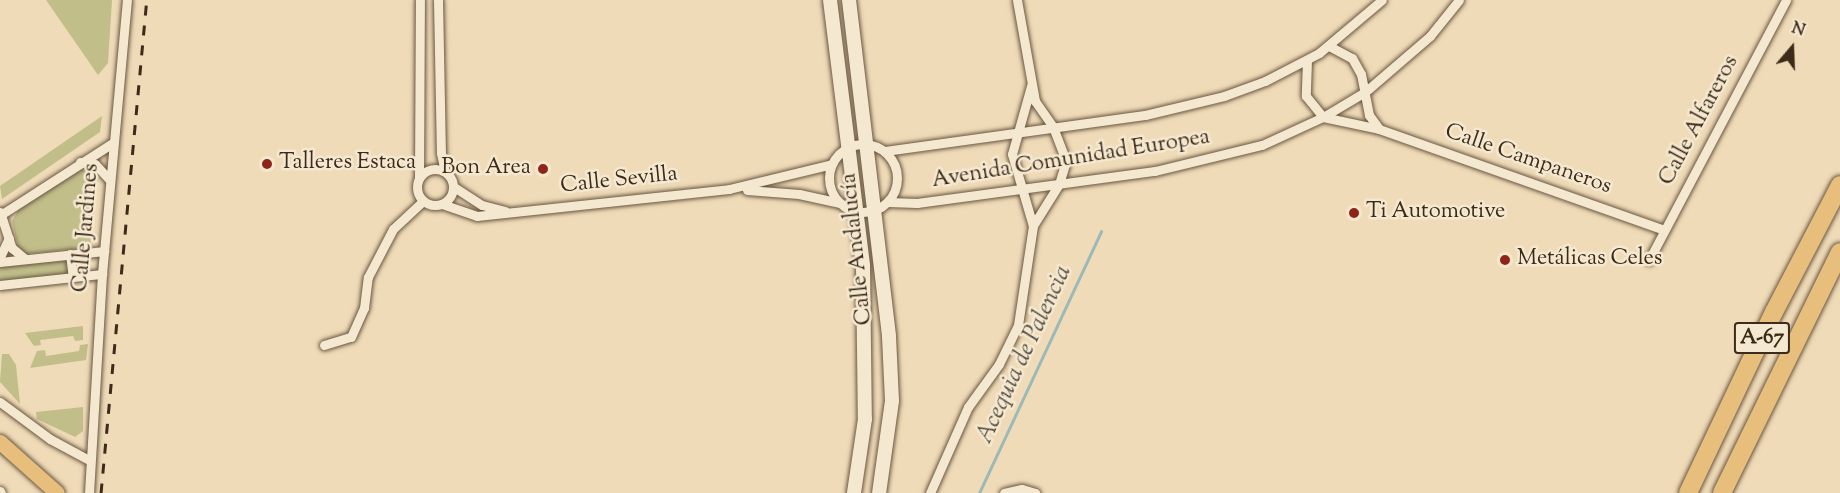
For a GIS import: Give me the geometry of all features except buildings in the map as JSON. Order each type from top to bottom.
[{"type":"highway","name":"A-67","points":[[1688,493],[1774,312],[1840,185]]},
{"type":"highway","name":"A-67","points":[[1722,493],[1840,252]]},
{"type":"main road","name":"Calle Andalucía","points":[[831,0],[856,212],[866,352],[865,419],[854,493]]},
{"type":"main road","name":"Calle Andalucía","points":[[849,0],[876,210],[892,401],[879,493]]},
{"type":"main road","points":[[0,442],[57,493]]},
{"type":"street","name":"Calle Jardines","points":[[88,493],[102,274],[127,0]]},
{"type":"street","points":[[420,0],[419,178],[417,190],[423,201]]},
{"type":"street","points":[[423,201],[442,204],[454,187],[445,172],[441,153],[438,0]]},
{"type":"street","points":[[930,493],[969,407],[1012,343],[1018,325],[1033,226],[1042,204],[1059,184],[1066,161],[1053,127],[1041,113],[1031,86],[1017,0]]},
{"type":"street","name":"Avenida Comunidad Europea","points":[[885,151],[1187,107],[1266,81],[1307,60],[1329,46],[1382,0]]},
{"type":"street","name":"Avenida Comunidad Europea","points":[[888,202],[917,203],[1059,184],[1221,157],[1262,145],[1323,117],[1365,92],[1430,36],[1460,0]]},
{"type":"street","name":"Calle Alfareros","points":[[1649,261],[1786,0]]},
{"type":"street","points":[[1329,46],[1352,58],[1365,92],[1369,115],[1379,129]]},
{"type":"street","points":[[1307,60],[1306,96],[1323,117]]},
{"type":"street","points":[[1031,86],[1018,131],[1013,166],[1023,189],[1033,226]]},
{"type":"street","name":"Calle Campaneros","points":[[1323,117],[1379,129],[1664,230]]},
{"type":"street","points":[[26,259],[17,256],[1,213],[114,142]]},
{"type":"street","points":[[840,203],[830,187],[832,164],[848,148],[868,144],[885,151],[897,173],[896,189],[888,202],[876,210],[856,212]]},
{"type":"street","points":[[81,162],[96,164],[110,180]]},
{"type":"street","name":"Calle Sevilla","points":[[442,204],[477,216],[513,213],[729,189],[832,164]]},
{"type":"street","points":[[419,178],[434,169],[445,172]]},
{"type":"street","name":"Calle Sevilla","points":[[454,187],[482,205],[513,213]]},
{"type":"street","name":"Calle Sevilla","points":[[729,189],[799,194],[840,203],[856,212]]},
{"type":"street","points":[[324,345],[351,337],[364,308],[368,277],[393,229],[423,201]]},
{"type":"street","points":[[0,257],[9,237]]},
{"type":"street","points":[[0,262],[104,251]]},
{"type":"street","points":[[70,254],[73,277]]},
{"type":"street","points":[[0,285],[102,274]]},
{"type":"street","points":[[0,402],[50,439],[89,460]]},
{"type":"street","points":[[1004,493],[1022,489],[1035,493]]},
{"type":"shaded area","points":[[46,0],[112,0],[108,63],[98,75]]},
{"type":"shaded area","points":[[102,116],[100,132],[2,199],[0,186]]},
{"type":"shaded area","points":[[83,167],[94,171],[98,179],[90,247],[26,254],[19,251],[12,221],[19,209]]},
{"type":"shaded area","points":[[70,254],[73,277],[0,285],[0,262]]},
{"type":"shaded area","points":[[83,326],[83,340],[75,341],[73,336],[40,340],[41,345],[34,346],[25,333]]},
{"type":"shaded area","points":[[88,344],[86,360],[30,368],[37,351],[45,350],[46,356],[79,351],[80,345]]},
{"type":"shaded area","points":[[2,354],[9,354],[16,365],[20,404],[0,382]]},
{"type":"shaded area","points":[[83,407],[83,431],[75,437],[37,419],[36,412]]},
{"type":"waterway","name":"Acequia de Palencia","points":[[979,493],[1101,231]]},
{"type":"railway","points":[[101,493],[147,0]]},
{"type":"place","name":"Talleres Estaca","points":[[267,164]]},
{"type":"place","name":"Bon Area","points":[[543,169]]},
{"type":"place","name":"Ti Automotive","points":[[1354,213]]},
{"type":"place","name":"Metálicas Celes","points":[[1505,260]]}]
